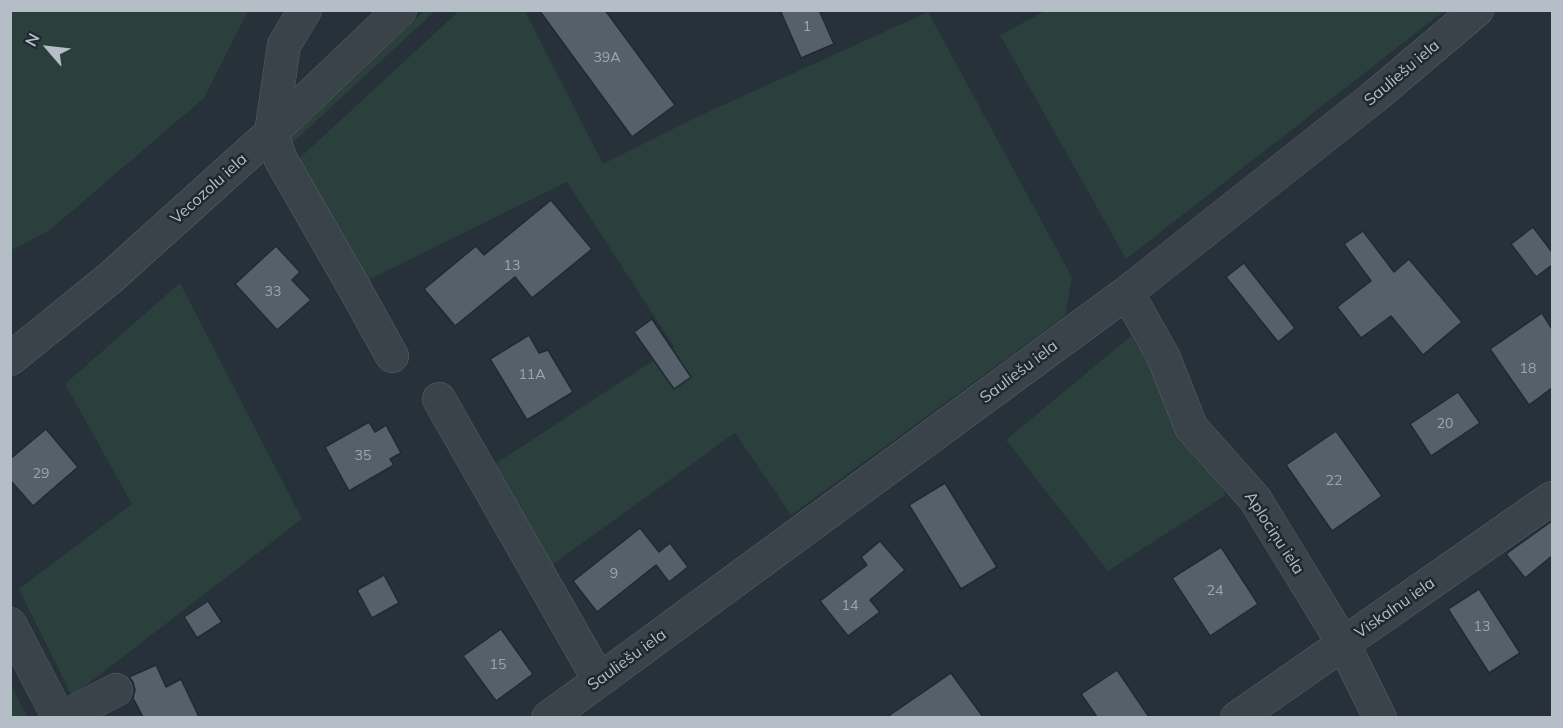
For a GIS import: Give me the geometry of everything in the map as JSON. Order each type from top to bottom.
[{"type":"street","points":[[305,10],[284,45],[271,133],[281,160],[356,288],[392,356]]},
{"type":"street","name":"Vecozolu iela","points":[[10,359],[109,279],[271,133],[400,10]]},
{"type":"street","name":"Sauliešu iela","points":[[548,717],[1125,294],[1374,97],[1477,10]]},
{"type":"street","name":"Aplociņu iela","points":[[1125,294],[1137,310],[1164,358],[1191,428],[1255,499],[1343,643],[1380,717]]},
{"type":"street","points":[[439,399],[599,680]]},
{"type":"street","name":"Viskalnu iela","points":[[1237,717],[1552,498]]},
{"type":"street","points":[[10,624],[60,717],[116,690]]},
{"type":"green space","points":[[11,10],[248,11],[204,98],[50,230],[12,250],[11,263]]},
{"type":"green space","points":[[424,11],[435,11],[286,149],[288,138]]},
{"type":"green space","points":[[459,11],[525,11],[603,164],[701,115],[928,12],[1072,277],[1065,316],[791,515],[735,433],[549,567],[495,464],[674,347],[567,182],[364,282],[293,164]]},
{"type":"green space","points":[[1045,11],[1444,11],[1126,259],[1000,35]]},
{"type":"green space","points":[[180,283],[302,519],[72,696],[19,589],[132,504],[65,384]]},
{"type":"green space","points":[[1131,336],[1226,495],[1108,571],[1006,440]]},
{"type":"green space","points":[[11,685],[27,717],[11,717]]},
{"type":"building","points":[[539,10],[605,10],[675,105],[632,137]]},
{"type":"building","points":[[780,10],[819,10],[834,44],[801,58]]},
{"type":"building","points":[[551,200],[592,249],[532,298],[515,277],[455,326],[424,289],[476,246],[484,255]]},
{"type":"building","points":[[1533,227],[1552,252],[1552,265],[1536,277],[1511,244]]},
{"type":"building","points":[[1363,231],[1394,272],[1409,259],[1462,322],[1423,355],[1391,316],[1361,338],[1337,307],[1371,281],[1344,244]]},
{"type":"building","points":[[276,246],[300,272],[292,280],[311,300],[277,330],[235,284]]},
{"type":"building","points":[[1244,263],[1295,328],[1278,342],[1226,277]]},
{"type":"building","points":[[1542,313],[1552,329],[1552,388],[1529,405],[1490,349]]},
{"type":"building","points":[[652,319],[691,377],[674,389],[634,332]]},
{"type":"building","points":[[529,335],[539,353],[548,350],[573,392],[527,420],[490,359]]},
{"type":"building","points":[[1458,392],[1480,423],[1431,456],[1410,424]]},
{"type":"building","points":[[369,422],[375,432],[386,425],[401,453],[390,459],[394,465],[349,491],[325,447]]},
{"type":"building","points":[[46,429],[78,467],[33,506],[10,480],[10,459]]},
{"type":"building","points":[[1336,431],[1382,496],[1332,531],[1286,465]]},
{"type":"building","points":[[945,483],[997,567],[961,589],[909,505]]},
{"type":"building","points":[[1552,521],[1552,556],[1525,578],[1506,554]]},
{"type":"building","points":[[640,528],[659,552],[670,543],[688,567],[669,582],[656,565],[597,612],[573,581]]},
{"type":"building","points":[[880,541],[905,570],[870,600],[880,612],[848,636],[820,601],[867,565],[861,557]]},
{"type":"building","points":[[1221,547],[1258,604],[1210,636],[1172,578]]},
{"type":"building","points":[[384,575],[399,603],[372,618],[357,590]]},
{"type":"building","points":[[1479,589],[1520,653],[1489,673],[1448,609]]},
{"type":"building","points":[[208,601],[222,622],[197,638],[184,617]]},
{"type":"building","points":[[501,629],[533,674],[496,701],[463,656]]},
{"type":"building","points":[[156,665],[166,687],[181,679],[199,717],[143,717],[133,698],[135,690],[129,677]]},
{"type":"building","points":[[1117,670],[1149,717],[1097,717],[1081,694]]},
{"type":"building","points":[[951,673],[983,717],[887,717]]}]
